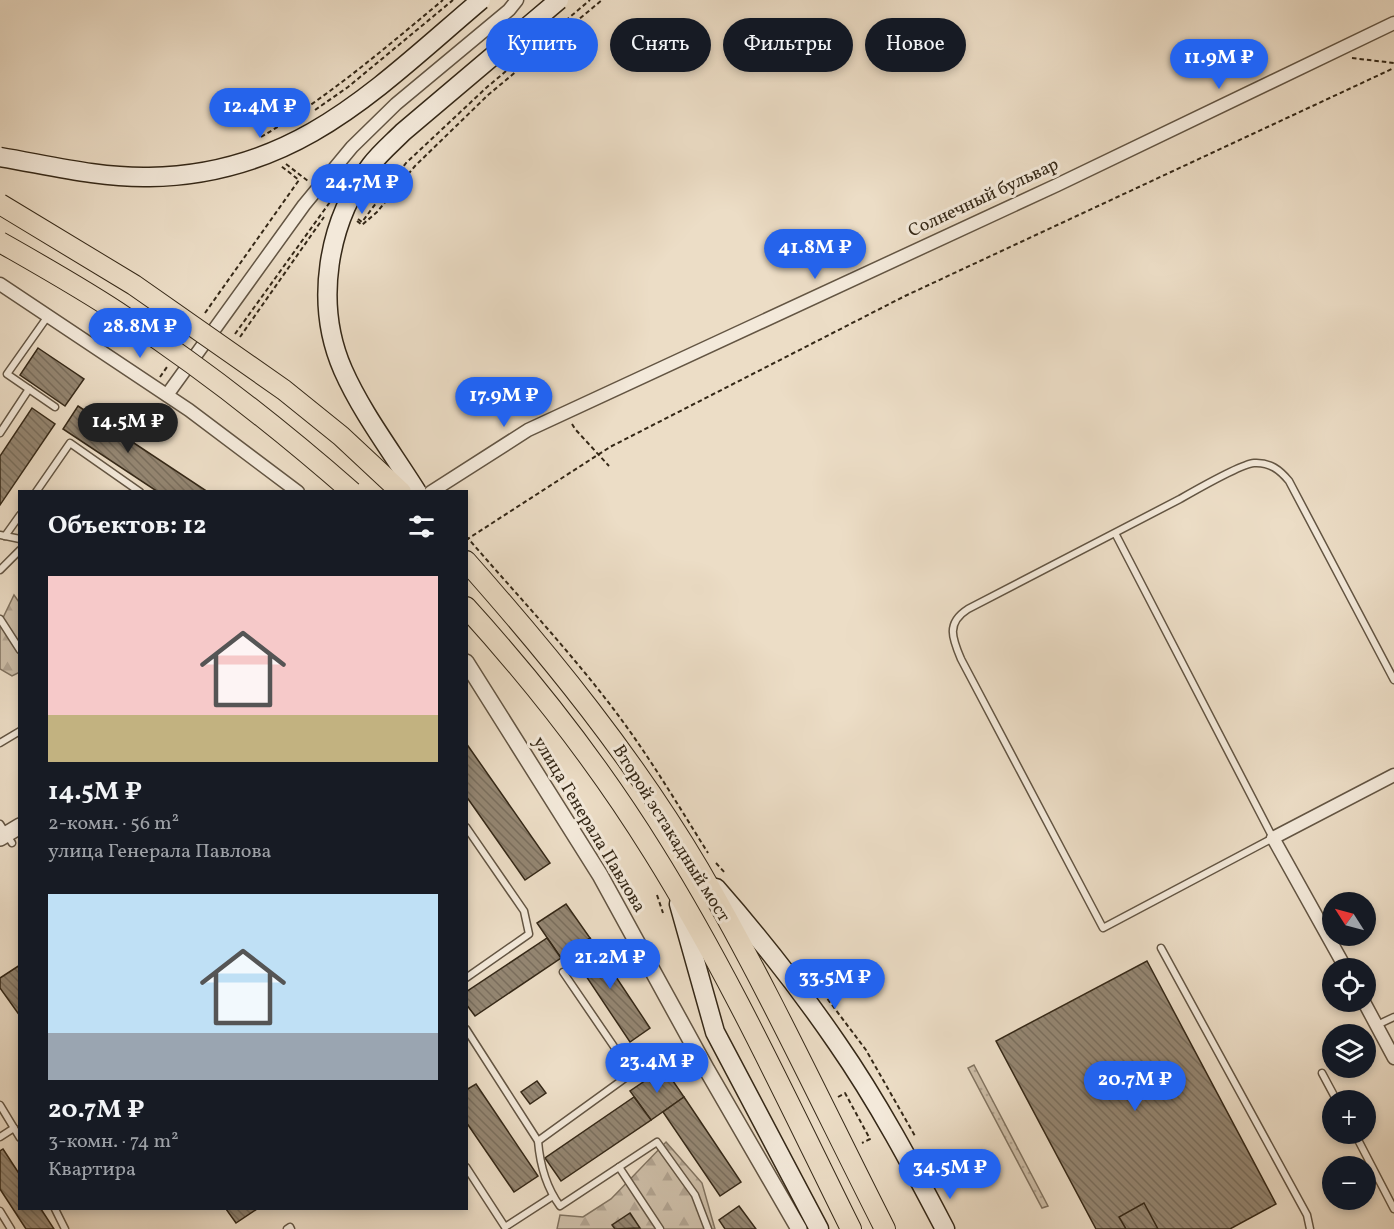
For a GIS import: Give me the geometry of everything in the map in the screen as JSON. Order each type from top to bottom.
[{"type":"main road","points":[[0,157],[114,176],[147,178],[182,176],[210,171],[263,157],[308,137],[340,117],[481,0]]},
{"type":"main road","points":[[416,490],[361,403],[338,357],[332,331],[328,288],[335,235],[353,193],[379,156],[403,132],[559,0]]},
{"type":"main road","points":[[0,204],[134,285],[284,390],[341,436],[398,490]]},
{"type":"main road","points":[[0,242],[124,316],[190,361],[251,406],[350,490]]},
{"type":"main road","name":"Второй эстакадный мост","points":[[468,563],[581,696],[703,860],[773,1007],[885,1229]]},
{"type":"main road","name":"Второй эстакадный мост","points":[[468,609],[532,684],[587,755],[633,821],[676,890],[720,969],[851,1229]]},
{"type":"main road","points":[[703,860],[837,1042],[885,1120],[945,1229]]},
{"type":"main road","points":[[676,890],[715,1032],[819,1229]]},
{"type":"street","points":[[509,10],[517,0]]},
{"type":"street","points":[[167,395],[304,205],[352,147],[396,104],[509,10],[525,0]]},
{"type":"street","name":"Солнечный бульвар","points":[[434,490],[528,430],[1057,185],[1394,23]]},
{"type":"street","points":[[0,284],[167,395],[295,490]]},
{"type":"street","name":"улица Генерала Павлова","points":[[468,665],[600,875],[799,1229]]},
{"type":"street","points":[[1340,958],[1274,838],[1394,775]]},
{"type":"street","points":[[1370,1012],[1394,1058]]},
{"type":"lane","points":[[48,315],[7,374],[55,407]]},
{"type":"lane","points":[[0,434],[29,389]]},
{"type":"lane","points":[[37,490],[70,443],[137,490]]},
{"type":"lane","points":[[1115,533],[1274,838],[1103,928],[961,659],[953,640],[953,624],[958,615],[1115,533],[1253,463],[1270,465],[1280,470],[1289,481],[1394,680]]},
{"type":"lane","points":[[18,517],[2,536],[18,540]]},
{"type":"lane","points":[[0,570],[18,552]]},
{"type":"lane","points":[[0,619],[18,647]]},
{"type":"lane","points":[[0,743],[18,731]]},
{"type":"lane","points":[[468,830],[524,911],[529,934],[468,977]]},
{"type":"lane","points":[[1161,948],[1306,1215],[1310,1229]]},
{"type":"lane","points":[[538,1141],[632,1073],[563,972]]},
{"type":"lane","points":[[1377,1025],[1394,1017]]},
{"type":"lane","points":[[468,1032],[538,1141],[540,1159],[553,1196],[560,1206],[657,1142],[695,1195],[708,1229]]},
{"type":"lane","points":[[468,1044],[474,1040]]},
{"type":"lane","points":[[0,1105],[18,1134]]},
{"type":"lane","points":[[0,1137],[15,1128]]},
{"type":"lane","points":[[1359,1144],[1394,1209]]},
{"type":"lane","points":[[619,1167],[660,1229]]},
{"type":"lane","points":[[468,1170],[504,1227],[553,1196]]},
{"type":"lane","points":[[56,1210],[65,1229]]},
{"type":"lane","points":[[0,1211],[11,1229]]},
{"type":"path","points":[[266,145],[260,137],[296,116],[343,82],[443,0]]},
{"type":"path","points":[[348,87],[453,0]]},
{"type":"path","points":[[353,218],[362,225],[377,212],[415,166],[488,94],[602,0]]},
{"type":"path","points":[[1326,55],[1394,63]]},
{"type":"path","points":[[468,537],[599,454],[905,296],[1394,68]]},
{"type":"path","points":[[200,320],[299,180],[281,167],[276,159]]},
{"type":"path","points":[[230,341],[332,198]]},
{"type":"path","points":[[234,344],[334,203]]},
{"type":"path","points":[[160,377],[167,367]]},
{"type":"path","points":[[567,412],[575,429],[609,466]]},
{"type":"path","points":[[468,540],[518,593],[615,711],[649,759],[703,860]]},
{"type":"path","points":[[834,1098],[845,1094],[870,1139],[862,1143]]},
{"type":"green space","points":[[14,595],[18,601],[18,673],[12,676],[0,669],[0,624]]},
{"type":"green space","points":[[974,1065],[1048,1206],[1042,1208],[968,1068]]},
{"type":"green space","points":[[666,1142],[702,1183],[715,1229],[557,1229],[560,1215],[583,1217],[611,1199]]},
{"type":"building","points":[[38,348],[84,379],[65,406],[20,375]]},
{"type":"building","points":[[78,406],[205,490],[155,490],[63,429]]},
{"type":"building","points":[[32,408],[55,424],[0,505],[0,456]]},
{"type":"building","points":[[468,746],[550,863],[525,880],[468,799]]},
{"type":"building","points":[[566,904],[590,938],[561,958],[537,923]]},
{"type":"building","points":[[547,938],[561,958],[475,1016],[468,1007],[468,991]]},
{"type":"building","points":[[590,938],[650,1028],[630,1042],[570,952]]},
{"type":"building","points":[[1147,961],[1276,1204],[1230,1229],[1096,1229],[996,1041]]},
{"type":"building","points":[[18,966],[18,1013],[0,988],[0,978]]},
{"type":"building","points":[[664,1068],[684,1097],[651,1120],[630,1091]]},
{"type":"building","points":[[537,1081],[546,1093],[530,1104],[521,1092]]},
{"type":"building","points":[[476,1084],[538,1176],[514,1192],[468,1125],[468,1089]]},
{"type":"building","points":[[634,1097],[651,1120],[561,1181],[545,1158]]},
{"type":"building","points":[[684,1097],[741,1182],[720,1196],[663,1112]]},
{"type":"building","points":[[3,1149],[18,1172],[18,1210],[42,1210],[54,1229],[26,1229],[0,1189],[0,1151]]},
{"type":"building","points":[[1144,1203],[1158,1229],[1126,1229],[1119,1217]]},
{"type":"building","points":[[739,1206],[756,1229],[725,1229],[719,1220]]},
{"type":"building","points":[[227,1210],[256,1210],[236,1223]]},
{"type":"building","points":[[630,1213],[640,1228],[615,1229],[612,1225]]}]
